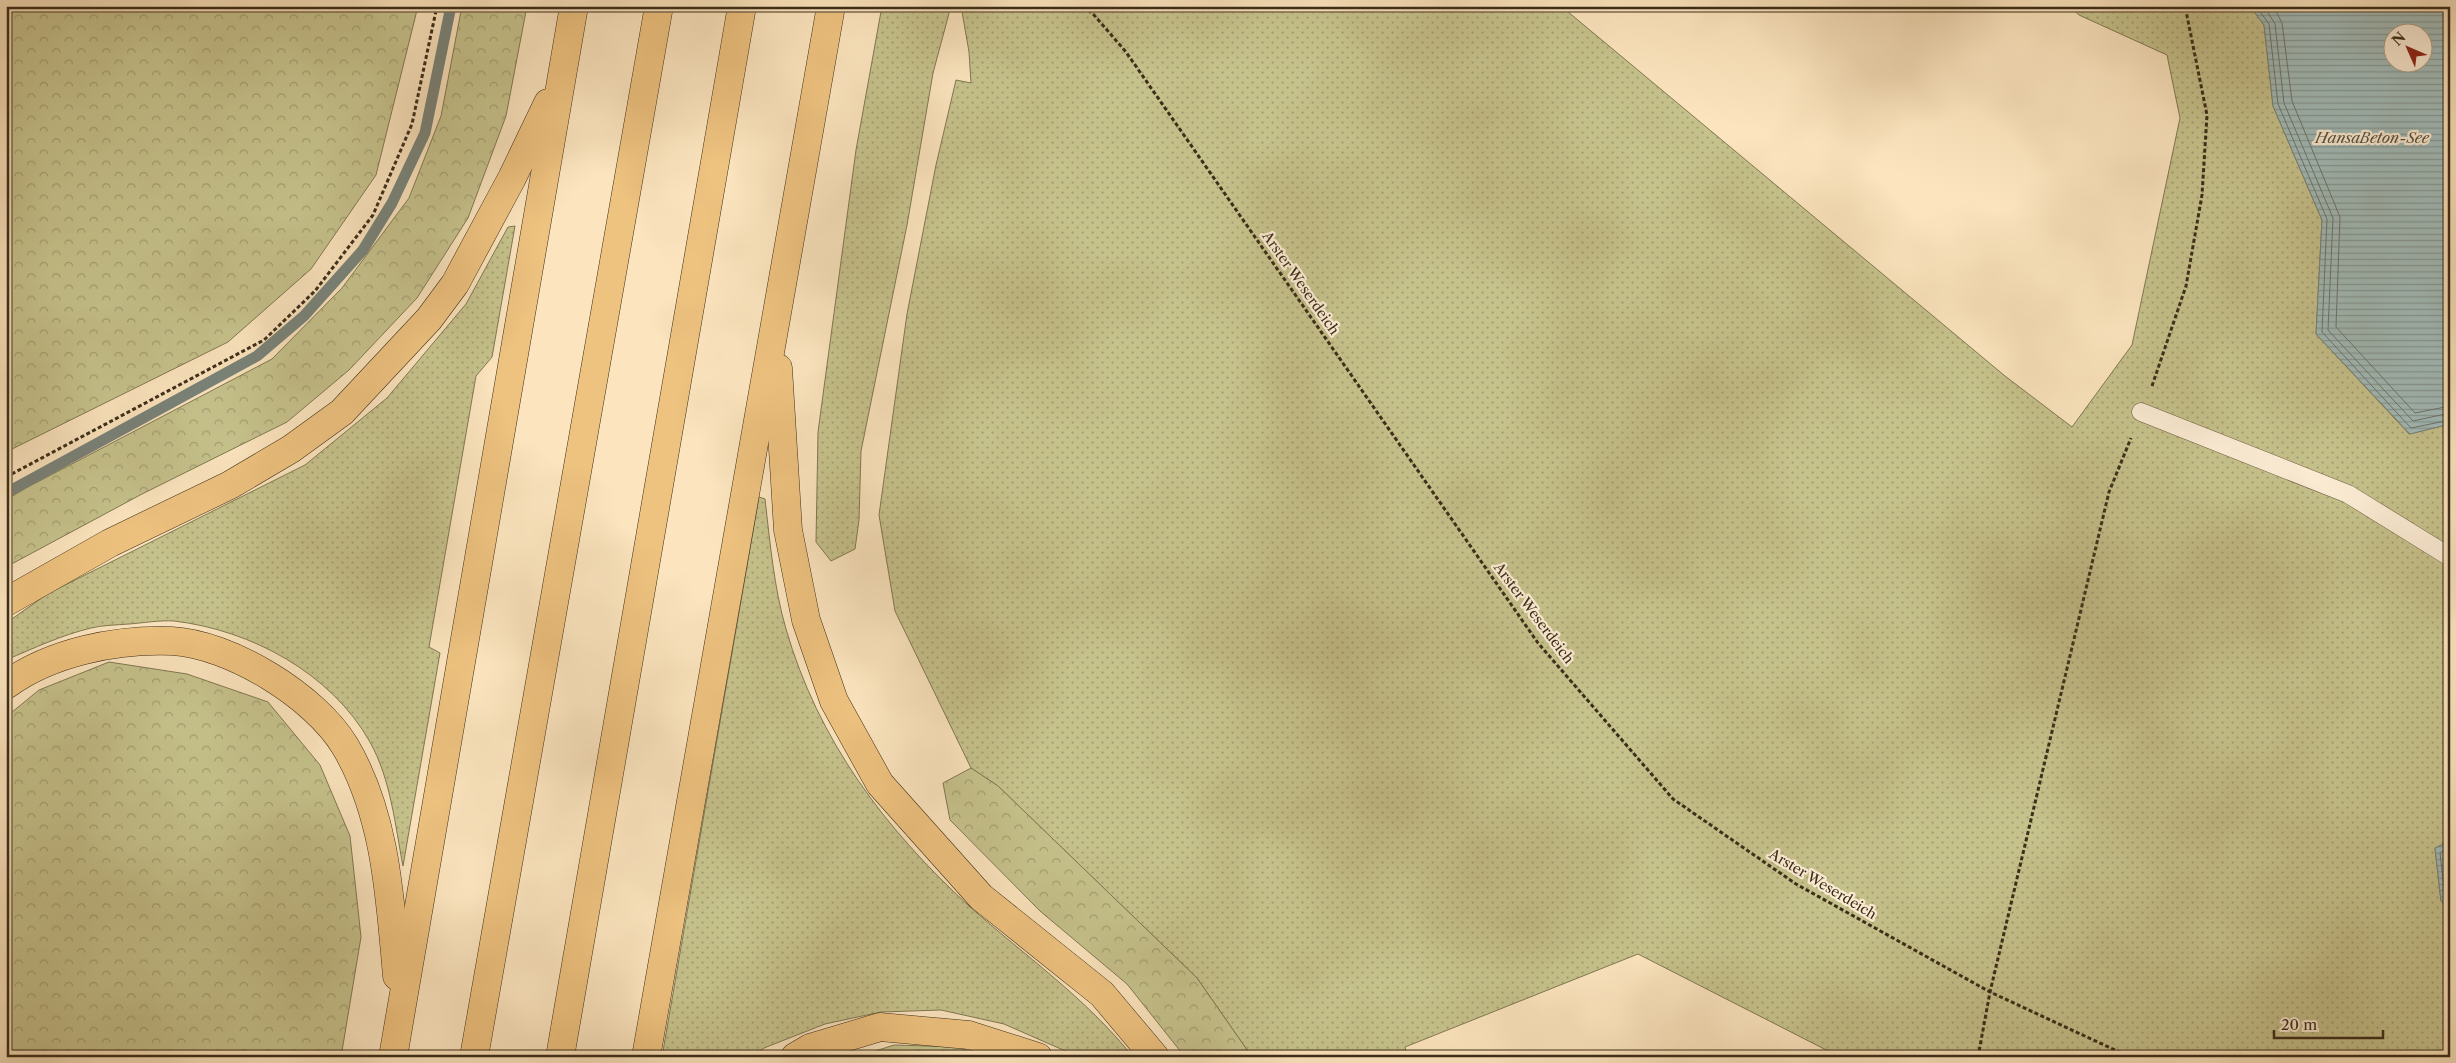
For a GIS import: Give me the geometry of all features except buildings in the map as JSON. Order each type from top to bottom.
[{"type":"highway","points":[[393,1057],[574,6]]},
{"type":"highway","points":[[474,1057],[658,6]]},
{"type":"highway","points":[[560,1057],[742,6]]},
{"type":"highway","points":[[646,1057],[831,6]]},
{"type":"highway","points":[[6,602],[110,544],[230,485],[291,449],[342,412],[430,319],[454,284],[508,186],[562,75]]},
{"type":"highway","points":[[775,325],[788,530],[806,620],[834,700],[880,784],[981,897],[1102,994],[1155,1057]]},
{"type":"highway","points":[[6,685],[23,672],[72,654],[122,643],[173,641],[217,651],[256,668],[287,688],[317,711],[344,745],[366,790],[379,834],[389,888],[400,1013]]},
{"type":"highway","points":[[795,1057],[810,1048],[880,1027],[969,1035],[1038,1057]]},
{"type":"lane","points":[[2141,412],[2348,494],[2450,557]]},
{"type":"path","points":[[6,477],[264,340],[315,291],[373,215],[412,124],[437,6]]},
{"type":"path","name":"Arster Weserdeich","points":[[1083,6],[1094,15],[1126,52],[1538,643],[1673,800],[1796,884],[1990,992],[2130,1057]]},
{"type":"path","points":[[1978,1057],[1990,992],[2109,492],[2141,412],[2186,286],[2202,195],[2207,115],[2185,6]]},
{"type":"green space","points":[[6,6],[418,6],[376,175],[311,269],[228,342],[6,452]]},
{"type":"green space","points":[[462,6],[527,6],[506,116],[468,218],[417,298],[349,370],[287,422],[142,494],[6,567],[6,500],[272,359],[342,288],[409,198],[441,116]]},
{"type":"green space","points":[[882,6],[951,6],[933,73],[907,225],[861,451],[859,520],[855,549],[831,561],[816,542],[818,432],[856,150]]},
{"type":"green space","points":[[961,6],[1561,6],[2005,376],[2072,427],[2132,345],[2180,118],[2167,55],[2079,15],[2069,6],[2250,6],[2264,25],[2273,106],[2322,220],[2316,334],[2409,434],[2450,424],[2450,841],[2435,848],[2441,901],[2450,907],[2450,1057],[1840,1057],[1638,954],[1405,1047],[1407,1057],[1252,1057],[1197,978],[998,786],[971,768],[895,611],[879,515],[907,314],[936,165],[956,80],[971,83],[969,52]]},
{"type":"green space","points":[[515,226],[492,357],[476,376],[429,647],[440,653],[403,866],[388,787],[370,742],[354,717],[334,695],[311,676],[286,659],[260,645],[232,634],[203,626],[163,621],[91,628],[59,638],[6,660],[6,623],[49,593],[305,465],[387,398],[466,304],[508,227]]},
{"type":"green space","points":[[759,497],[765,499],[778,597],[786,629],[800,670],[816,708],[858,780],[909,846],[938,877],[969,906],[1075,996],[1133,1057],[1079,1057],[1004,1024],[941,1010],[881,1012],[825,1024],[764,1048],[752,1057],[662,1057]]},
{"type":"green space","points":[[109,662],[187,674],[268,702],[320,765],[350,836],[361,937],[341,1057],[6,1057],[6,717],[39,690]]},
{"type":"green space","points":[[971,768],[998,786],[1197,978],[1252,1057],[1185,1057],[1127,984],[1040,911],[950,820],[943,783]]},
{"type":"green space","points":[[894,1045],[958,1047],[980,1057],[857,1057]]},
{"type":"water","name":"HansaBeton-See","points":[[2250,6],[2450,6],[2450,424],[2410,434],[2316,334],[2322,220],[2273,106],[2264,25]]},
{"type":"water","points":[[2450,841],[2450,907],[2441,901],[2435,848]]},
{"type":"waterway","points":[[6,493],[257,356],[304,316],[363,250],[392,203],[425,133],[451,6]]}]
